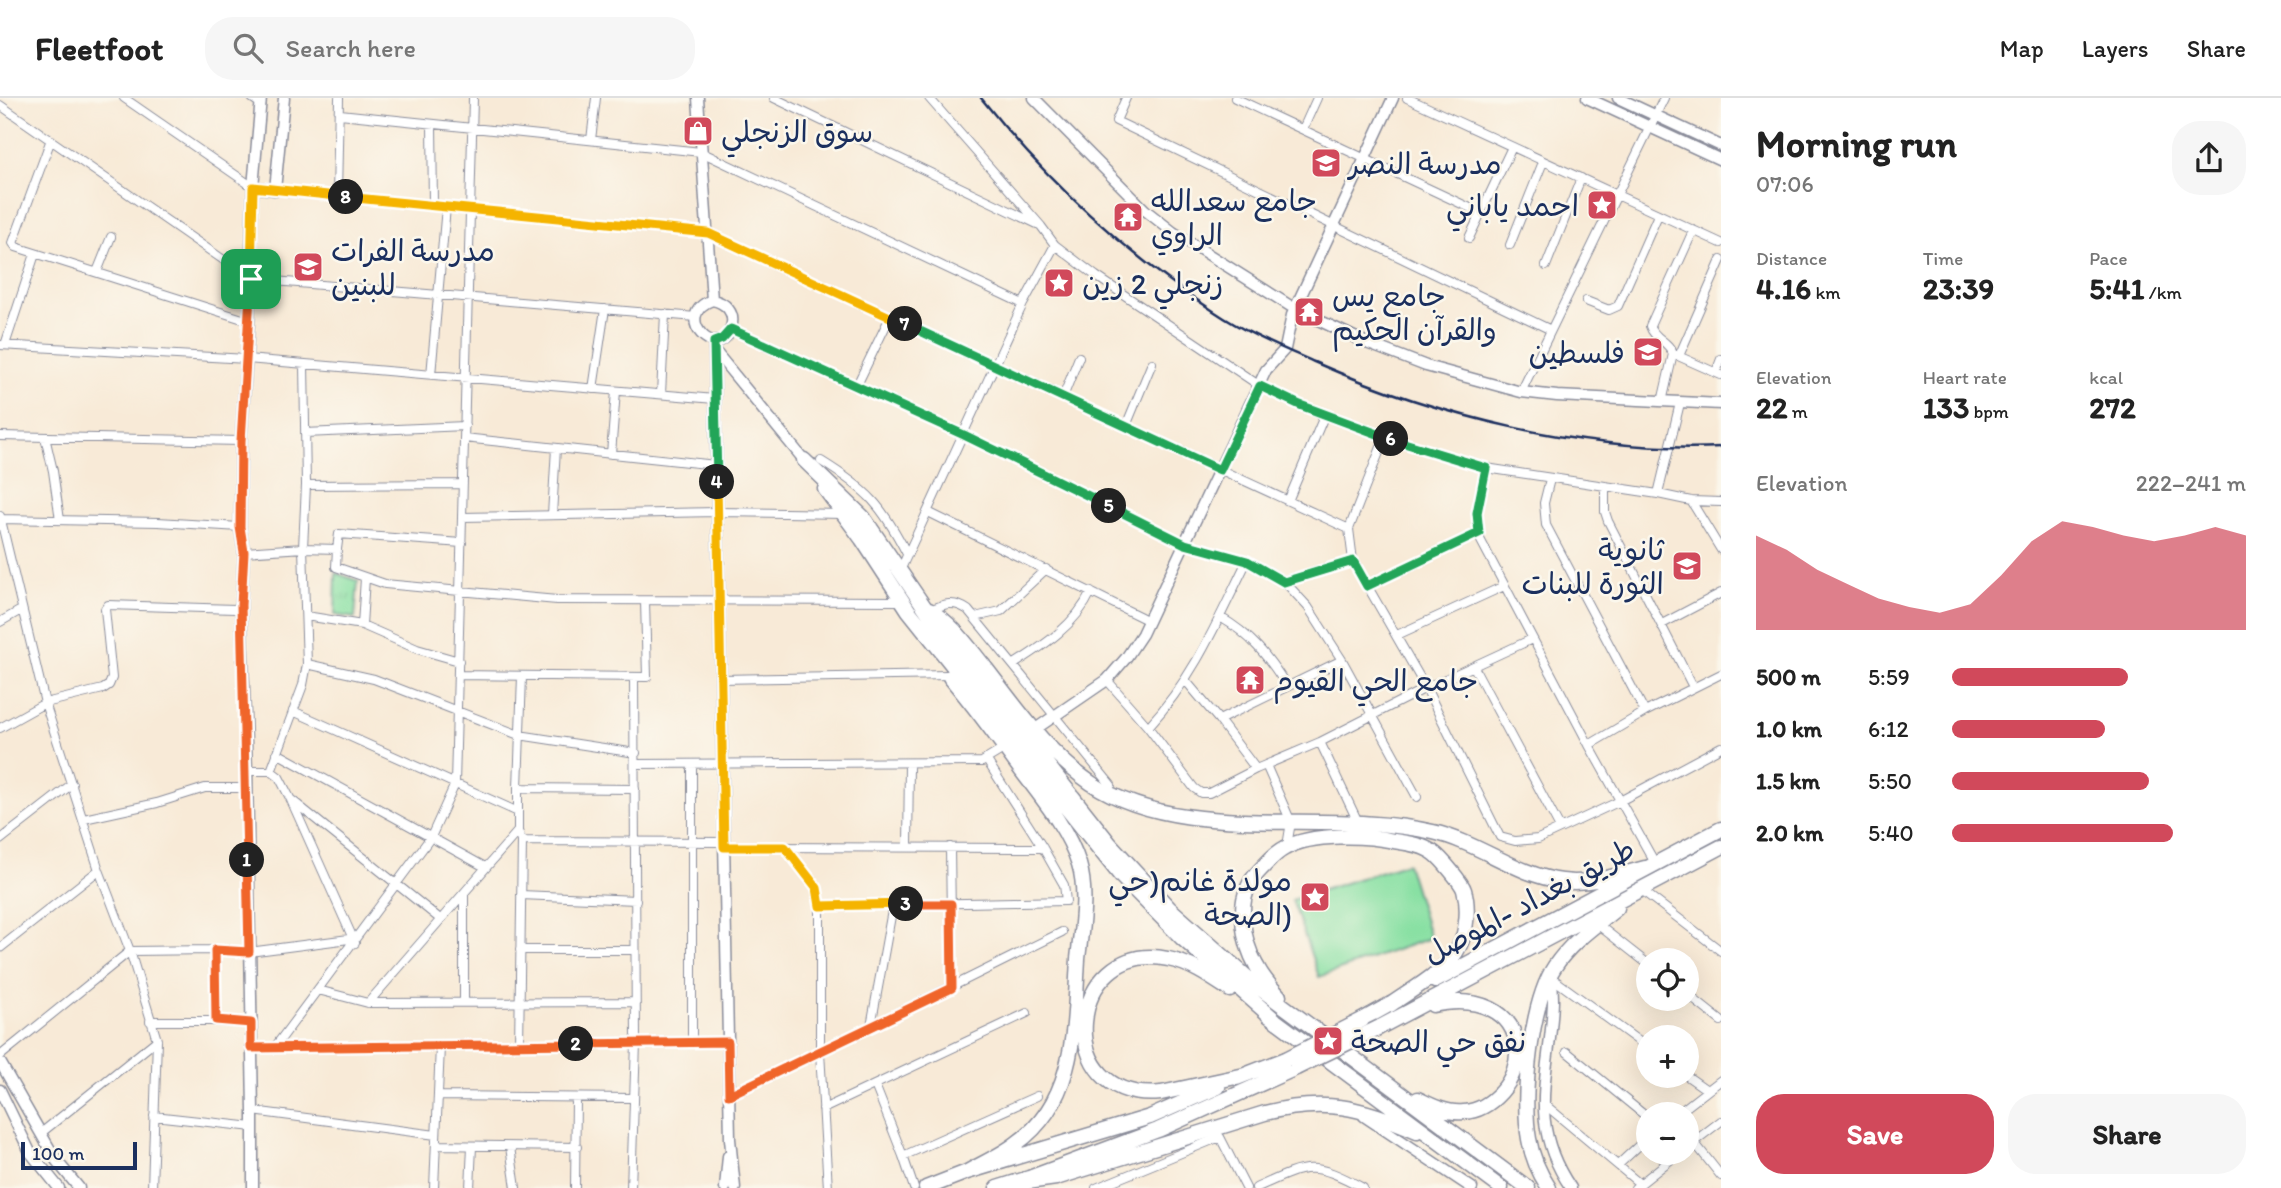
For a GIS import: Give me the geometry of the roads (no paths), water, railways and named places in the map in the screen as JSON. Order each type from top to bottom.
[{"type":"highway","points":[[804,460],[1026,747],[1162,901],[1243,975],[1528,1188]]},
{"type":"highway","points":[[804,460],[863,517],[899,573],[915,606],[926,647],[949,675],[1026,747],[1081,829],[1138,895],[1275,1020]]},
{"type":"highway","points":[[1026,747],[1110,794],[1132,803],[1207,818],[1358,822],[1442,835],[1532,873],[1563,881],[1582,881],[1650,866]]},
{"type":"highway","points":[[967,1172],[1018,1143],[1038,1124],[1049,1110],[1063,1083],[1073,1039],[1082,878],[1066,833],[1026,747]]},
{"type":"highway","name":"طريق بغداد -الموصل","points":[[1291,1064],[1362,1020],[1721,829]]},
{"type":"highway","points":[[1310,1026],[1269,985],[1257,968],[1246,946],[1242,926],[1243,901],[1255,875],[1277,852],[1304,839],[1360,836],[1415,845],[1434,852],[1464,888],[1467,912],[1459,947],[1448,963],[1390,1005]]},
{"type":"highway","points":[[1013,1184],[1158,1130],[1291,1064],[1380,1027],[1721,847]]},
{"type":"highway","points":[[1549,1188],[1534,1157],[1527,1123],[1526,1104],[1537,1018],[1552,975],[1571,945],[1639,888]]},
{"type":"highway","points":[[1291,1064],[1149,1094],[1128,1090],[1112,1083],[1093,1063],[1083,1036],[1091,995],[1109,972],[1126,962],[1146,957],[1168,958],[1213,979],[1275,1020],[1501,1188]]},
{"type":"highway","points":[[1380,1078],[1432,1106],[1463,1112],[1475,1110],[1496,1097],[1513,1076],[1519,1053],[1517,1041],[1500,1014],[1479,1005],[1453,1002],[1414,1010]]},
{"type":"highway","points":[[926,1188],[967,1172],[1150,1117],[1245,1075]]},
{"type":"highway","points":[[997,1188],[1056,1178],[1282,1109],[1316,1104],[1346,1107],[1382,1117],[1437,1141]]},
{"type":"street","points":[[124,98],[253,187],[708,233],[1349,529]]},
{"type":"street","points":[[275,190],[284,98]]},
{"type":"street","points":[[337,196],[339,98]]},
{"type":"street","points":[[275,1048],[431,837],[455,784],[474,98]]},
{"type":"street","points":[[591,141],[596,98]]},
{"type":"street","points":[[698,98],[712,300]]},
{"type":"street","points":[[774,98],[1041,226]]},
{"type":"street","points":[[929,98],[1055,245],[1096,276],[1260,386],[1385,438],[1486,468],[1691,501],[1721,502]]},
{"type":"street","points":[[1034,98],[1159,222],[1187,243],[1295,309],[1397,356],[1521,392],[1721,404]]},
{"type":"street","points":[[1126,98],[1116,121],[1551,330]]},
{"type":"street","points":[[1235,98],[1480,213]]},
{"type":"street","points":[[1303,129],[1317,98]]},
{"type":"street","points":[[636,764],[982,762],[1026,747],[1054,717],[1107,680],[1126,658],[1149,621],[1269,366],[1285,349],[1288,327],[1295,309],[1393,98]]},
{"type":"street","points":[[1407,98],[1721,243]]},
{"type":"street","points":[[1587,98],[1721,160]]},
{"type":"street","points":[[1618,98],[1721,146]]},
{"type":"street","points":[[1521,392],[1664,98]]},
{"type":"street","points":[[253,1188],[247,771],[241,605],[244,552],[240,527],[241,441],[258,100]]},
{"type":"street","points":[[0,105],[251,279],[696,317]]},
{"type":"street","points":[[340,114],[701,152],[1023,304]]},
{"type":"street","points":[[432,124],[433,205]]},
{"type":"street","points":[[50,142],[13,243],[19,249],[249,321]]},
{"type":"street","points":[[1469,238],[1511,147]]},
{"type":"street","points":[[1510,245],[1543,162]]},
{"type":"street","points":[[1546,266],[1581,178]]},
{"type":"street","points":[[431,375],[446,207]]},
{"type":"street","points":[[1586,301],[1609,310],[1618,306],[1658,215]]},
{"type":"street","points":[[1693,231],[1650,327],[1676,355],[1718,373],[1721,359]]},
{"type":"street","points":[[97,272],[111,237]]},
{"type":"street","points":[[899,573],[1023,304],[1055,245]]},
{"type":"street","points":[[35,254],[3,345],[247,359],[715,399]]},
{"type":"street","points":[[1662,402],[1676,355],[1721,260]]},
{"type":"street","points":[[735,1188],[730,1139],[714,346],[731,329],[732,322],[729,309],[719,301],[712,300],[701,306],[696,317],[698,331],[714,346],[804,460]]},
{"type":"street","points":[[593,388],[605,309]]},
{"type":"street","points":[[661,394],[665,314]]},
{"type":"street","points":[[857,385],[890,317]]},
{"type":"street","points":[[731,329],[964,435],[1185,544],[1247,561],[1284,582],[1308,607],[1342,660],[1417,797]]},
{"type":"street","points":[[1063,397],[1079,357]]},
{"type":"street","points":[[1126,426],[1152,363]]},
{"type":"street","points":[[271,771],[307,664],[303,548],[306,485],[304,364]]},
{"type":"street","points":[[611,454],[616,391]]},
{"type":"street","points":[[1658,494],[1680,403]]},
{"type":"street","points":[[1288,501],[1325,414]]},
{"type":"street","points":[[305,433],[465,426]]},
{"type":"street","points":[[0,436],[241,441]]},
{"type":"street","points":[[45,437],[60,520]]},
{"type":"street","points":[[464,438],[716,465]]},
{"type":"street","points":[[1385,438],[1349,529],[1353,561],[1426,688],[1500,836],[1515,841],[1538,839],[1620,801],[1721,747]]},
{"type":"street","points":[[552,515],[556,448]]},
{"type":"street","points":[[821,461],[858,484],[878,504],[892,523],[907,554]]},
{"type":"street","points":[[1486,468],[1477,513],[1479,533],[1504,586],[1620,801],[1650,866]]},
{"type":"street","points":[[1550,479],[1544,503],[1546,525],[1645,712]]},
{"type":"street","points":[[306,485],[463,484]]},
{"type":"street","points":[[1605,487],[1605,512],[1608,521],[1693,688]]},
{"type":"street","points":[[1691,501],[1721,550]]},
{"type":"street","points":[[462,517],[717,512],[844,514]]},
{"type":"street","points":[[928,512],[1149,621]]},
{"type":"street","points":[[152,1188],[157,1040],[130,951],[99,870],[46,703],[0,521],[160,522],[240,527]]},
{"type":"street","points":[[1367,586],[1479,533]]},
{"type":"street","points":[[462,543],[339,534],[336,567],[385,584],[557,600],[915,606],[956,603],[975,617],[1111,785]]},
{"type":"street","points":[[244,552],[337,549]]},
{"type":"street","points":[[1148,727],[1186,681],[1247,561]]},
{"type":"street","points":[[1284,582],[1353,561]]},
{"type":"street","points":[[975,617],[1002,611],[1046,569]]},
{"type":"street","points":[[362,625],[365,578]]},
{"type":"street","points":[[1397,635],[1504,586]]},
{"type":"street","points":[[1013,665],[1063,629],[1085,605],[1091,592]]},
{"type":"street","points":[[1662,624],[1721,593]]},
{"type":"street","points":[[458,675],[647,677],[645,601]]},
{"type":"street","points":[[0,728],[46,703],[103,689],[109,685],[112,678],[105,609],[108,605],[236,609],[241,605]]},
{"type":"street","points":[[0,622],[21,610]]},
{"type":"street","points":[[306,616],[362,625],[417,649],[459,661]]},
{"type":"street","points":[[1220,617],[1254,641],[1286,685]]},
{"type":"street","points":[[1107,680],[1148,727],[1194,788],[1201,793],[1209,793],[1256,769],[1320,743],[1426,688],[1532,639]]},
{"type":"street","points":[[1219,720],[1342,660]]},
{"type":"street","points":[[307,664],[374,679],[519,736],[636,753]]},
{"type":"street","points":[[1474,667],[1560,828]]},
{"type":"street","points":[[1589,745],[1645,712],[1721,674]]},
{"type":"street","points":[[721,679],[949,675]]},
{"type":"street","points":[[519,1045],[522,841],[518,831],[518,788],[522,676]]},
{"type":"street","points":[[631,1188],[636,1043],[634,677]]},
{"type":"street","points":[[1186,681],[1256,769]]},
{"type":"street","points":[[293,711],[519,812]]},
{"type":"street","points":[[1320,743],[1358,822]]},
{"type":"street","points":[[278,753],[485,867]]},
{"type":"street","points":[[820,906],[1066,901],[1064,885],[986,760]]},
{"type":"street","points":[[692,764],[692,1043]]},
{"type":"street","points":[[908,847],[909,764]]},
{"type":"street","points":[[1266,765],[1291,822],[1287,846]]},
{"type":"street","points":[[247,771],[271,771],[279,778],[355,943]]},
{"type":"street","points":[[0,840],[72,784]]},
{"type":"street","points":[[84,819],[158,803],[205,788],[246,788]]},
{"type":"street","points":[[518,788],[635,789]]},
{"type":"street","points":[[291,800],[440,919]]},
{"type":"street","points":[[368,1003],[518,831]]},
{"type":"street","points":[[522,841],[692,842],[785,847],[1043,848]]},
{"type":"street","points":[[785,847],[817,888],[820,906],[820,1052],[828,1188]]},
{"type":"street","points":[[950,848],[952,988]]},
{"type":"street","points":[[0,948],[99,870]]},
{"type":"street","points":[[1639,888],[1719,947]]},
{"type":"street","points":[[464,894],[464,1002]]},
{"type":"street","points":[[521,895],[636,900]]},
{"type":"street","points":[[871,1026],[893,905]]},
{"type":"street","points":[[1597,924],[1636,955]]},
{"type":"street","points":[[729,1095],[1062,932]]},
{"type":"street","points":[[0,1056],[130,951],[249,952],[349,939],[355,943]]},
{"type":"street","points":[[215,950],[216,1020]]},
{"type":"street","points":[[520,950],[635,950]]},
{"type":"street","points":[[1552,975],[1636,1039]]},
{"type":"street","points":[[1552,975],[1553,1000],[1543,1087],[1545,1128],[1559,1170],[1571,1188]]},
{"type":"street","points":[[318,990],[368,1003],[635,1002]]},
{"type":"street","points":[[1699,1004],[1721,1021]]},
{"type":"street","points":[[823,1110],[1027,1013]]},
{"type":"street","points":[[150,1021],[216,1020],[251,1023]]},
{"type":"street","points":[[41,1133],[157,1040]]},
{"type":"street","points":[[251,1048],[728,1042]]},
{"type":"street","points":[[434,1188],[440,1046]]},
{"type":"street","points":[[1567,1052],[1636,1108]]},
{"type":"street","points":[[0,1062],[56,1160],[79,1188]]},
{"type":"street","points":[[1692,1102],[1721,1080]]},
{"type":"street","points":[[1699,1084],[1707,1090]]},
{"type":"street","points":[[875,1085],[914,1188]]},
{"type":"street","points":[[0,1090],[30,1152],[59,1188]]},
{"type":"street","points":[[438,1096],[634,1098]]},
{"type":"street","points":[[903,1156],[1037,1096]]},
{"type":"street","points":[[575,1188],[576,1098]]},
{"type":"street","points":[[1543,1103],[1618,1165],[1638,1186],[1664,1165]]},
{"type":"street","points":[[1346,1107],[1387,1129],[1468,1187]]},
{"type":"street","points":[[253,1111],[436,1135]]},
{"type":"street","points":[[154,1116],[253,1127]]},
{"type":"street","points":[[1699,1138],[1721,1121]]},
{"type":"street","points":[[1096,1188],[1220,1137],[1245,1188]]},
{"type":"street","points":[[725,1188],[730,1139]]},
{"type":"street","points":[[436,1145],[577,1147]]},
{"type":"street","points":[[470,1188],[472,1146]]},
{"type":"street","points":[[510,1147],[516,1188]]},
{"type":"street","points":[[1618,1165],[1636,1148]]},
{"type":"street","points":[[1699,1153],[1721,1176]]},
{"type":"street","points":[[1256,1188],[1297,1169],[1311,1167],[1335,1174],[1363,1188]]},
{"type":"railway","points":[[981,98],[1060,187],[1119,241],[1182,290],[1227,320],[1263,339],[1362,382],[1462,415],[1565,437],[1617,444],[1721,447]]},
{"type":"place","name":"سوق الزنجلي","points":[[698,131]]},
{"type":"place","name":"مدرسة النصر","points":[[1326,163]]},
{"type":"place","name":"احمد ياباني","points":[[1602,205]]},
{"type":"place","name":"جامع سعدالله الراوي","points":[[1128,217]]},
{"type":"place","name":"مدرسة الفرات للبنين","points":[[308,267]]},
{"type":"place","name":"زنجلي 2 زين","points":[[1059,283]]},
{"type":"place","name":"جامع يس والقرآن الحكيم","points":[[1309,312]]},
{"type":"place","name":"فلسطين","points":[[1648,352]]},
{"type":"place","name":"ثانوية الثورة للبنات","points":[[1687,566]]},
{"type":"place","name":"جامع الحي القيوم","points":[[1250,680]]},
{"type":"place","name":"مولدة غانم(حي الصحة)","points":[[1315,897]]},
{"type":"place","name":"نفق حي الصحة","points":[[1328,1041]]}]
